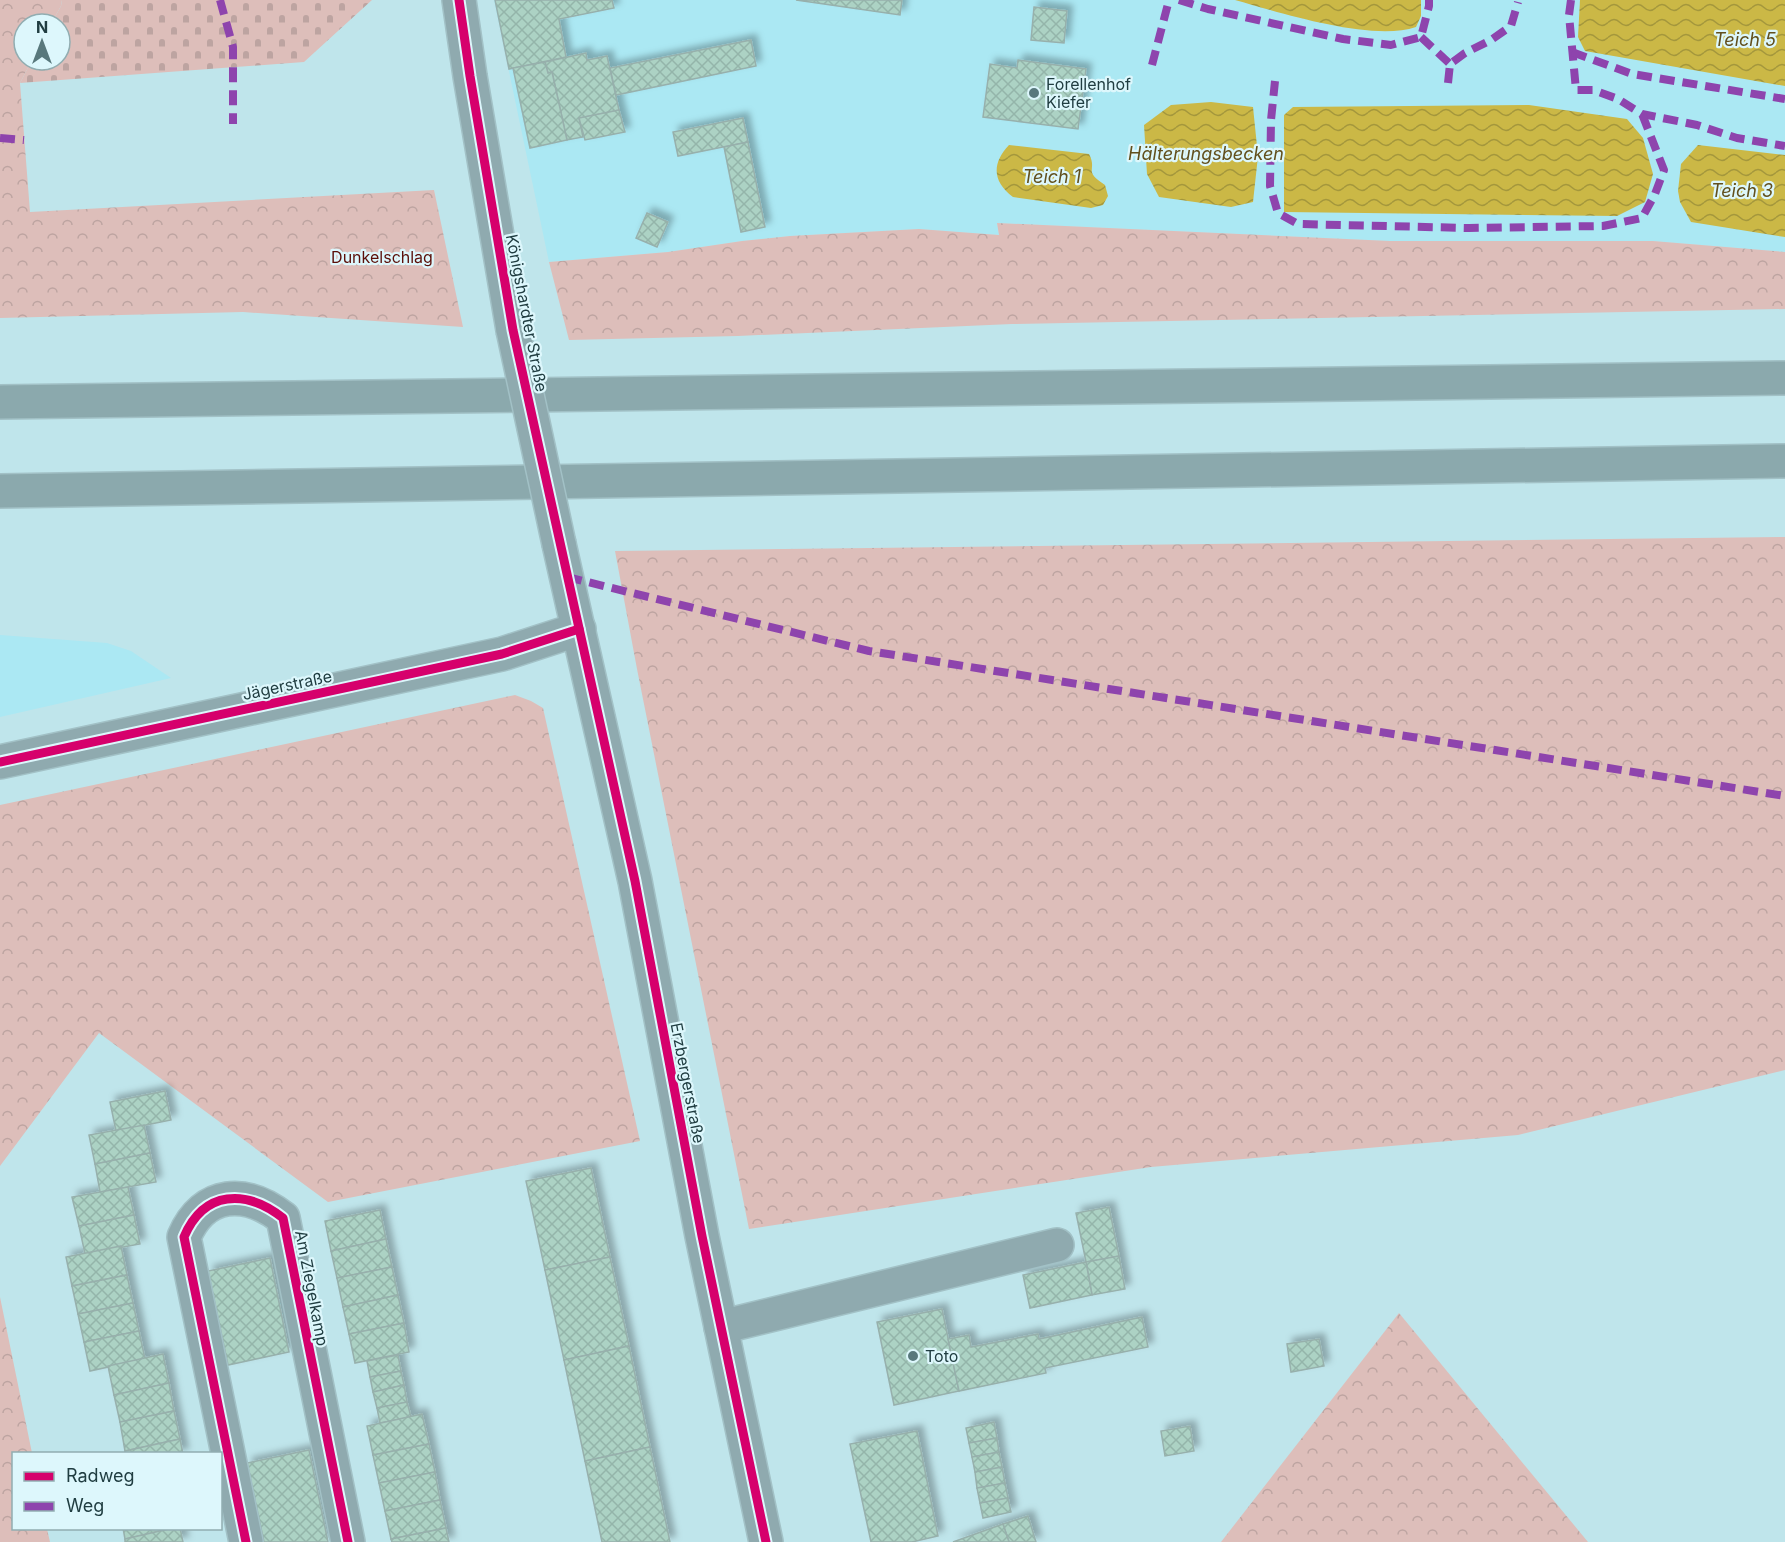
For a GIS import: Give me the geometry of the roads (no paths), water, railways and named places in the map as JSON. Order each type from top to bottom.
[{"type":"highway","points":[[0,402],[1785,378]]},
{"type":"highway","points":[[0,491],[1785,461]]},
{"type":"street","name":"Königshardter Straße","points":[[459,0],[513,330],[579,629]]},
{"type":"street","name":"Jägerstraße","points":[[0,762],[502,654],[579,629]]},
{"type":"street","name":"Erzbergerstraße","points":[[579,629],[634,881],[699,1224],[766,1542]]},
{"type":"street","name":"Am Ziegelkamp","points":[[246,1542],[184,1237],[191,1221],[213,1203],[228,1198],[243,1197],[271,1208],[283,1218],[348,1542]]},
{"type":"street","points":[[721,1327],[1057,1245]]},
{"type":"water","points":[[1235,0],[1421,0],[1421,16],[1416,27],[1397,31],[1376,31],[1326,24]]},
{"type":"water","name":"Teich 5","points":[[1580,0],[1785,0],[1785,86],[1585,51],[1578,37]]},
{"type":"water","name":"Hälterungsbecken","points":[[1211,102],[1253,107],[1258,156],[1253,202],[1231,207],[1159,197],[1147,174],[1144,125],[1171,105]]},
{"type":"water","points":[[1529,105],[1627,119],[1643,138],[1653,174],[1645,202],[1617,216],[1284,212],[1284,115],[1293,107]]},
{"type":"water","name":"Teich 1","points":[[1009,145],[1089,154],[1092,173],[1105,185],[1108,196],[1103,205],[1091,208],[1013,197],[1001,185],[997,172],[999,159]]},
{"type":"water","name":"Teich 3","points":[[1698,145],[1785,155],[1785,237],[1691,222],[1680,202],[1678,191],[1681,164]]},
{"type":"place","name":"Forellenhof Kiefer","points":[[1034,93]]},
{"type":"place","name":"Toto","points":[[913,1356]]},
{"type":"park label","name":"Dunkelschlag","points":[[382,257]]}]
